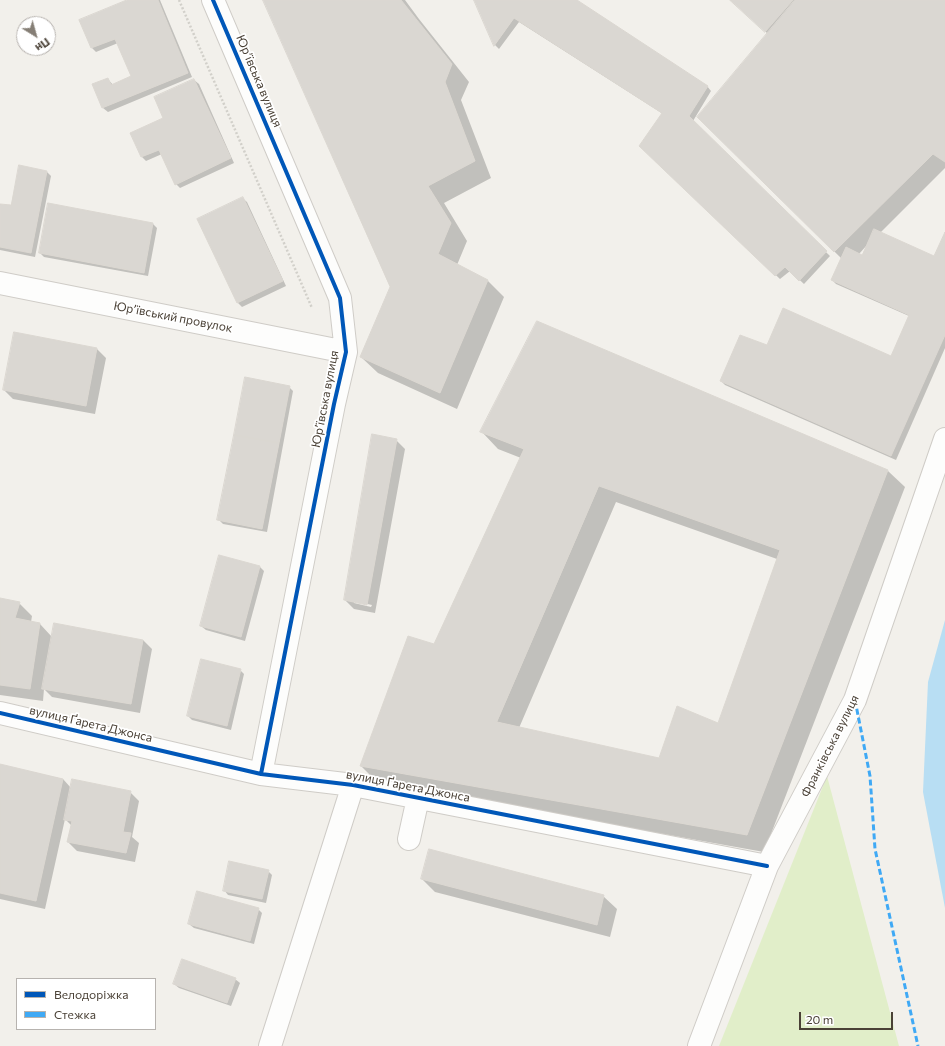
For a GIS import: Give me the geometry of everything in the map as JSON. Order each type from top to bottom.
[{"type":"street","name":"Юр’ївська вулиця","points":[[214,0],[340,298],[346,352],[334,404],[261,774]]},
{"type":"street","name":"Юр’ївський провулок","points":[[0,283],[346,352]]},
{"type":"street","name":"Франківська вулиця","points":[[699,1046],[767,866],[855,700],[945,439]]},
{"type":"street","name":"вулиця Ґарета Джонса","points":[[0,713],[261,774],[353,785],[767,866]]},
{"type":"street","points":[[270,1046],[353,785]]},
{"type":"street","points":[[409,839],[418,798]]},
{"type":"path","points":[[179,0],[316,318],[310,345]]},
{"type":"green space","points":[[827,776],[899,1046],[719,1046]]},
{"type":"water","points":[[945,620],[945,908],[923,792],[928,682]]},
{"type":"building","points":[[127,0],[158,0],[188,73],[102,108],[92,84],[108,78],[111,85],[131,76],[115,39],[91,48],[79,20]]},
{"type":"building","points":[[263,0],[401,0],[452,64],[445,82],[475,161],[428,186],[451,223],[438,254],[488,280],[440,393],[360,357],[390,287]]},
{"type":"building","points":[[474,0],[577,0],[708,86],[689,116],[827,251],[799,281],[785,267],[775,276],[639,146],[662,113],[514,18],[494,46]]},
{"type":"building","points":[[730,0],[793,0],[765,32]]},
{"type":"building","points":[[795,0],[945,0],[945,162],[933,154],[834,252],[697,117]]},
{"type":"building","points":[[194,79],[231,158],[175,185],[159,150],[141,157],[130,133],[163,118],[154,97]]},
{"type":"building","points":[[19,165],[47,171],[31,253],[0,247],[0,204],[11,205]]},
{"type":"building","points":[[243,197],[283,281],[237,303],[197,219]]},
{"type":"building","points":[[48,203],[153,223],[144,273],[39,253]]},
{"type":"building","points":[[874,229],[934,256],[945,232],[945,335],[891,456],[720,381],[740,335],[767,345],[783,308],[891,356],[909,315],[831,280],[846,247],[862,255]]},
{"type":"building","points":[[537,321],[888,470],[747,835],[360,766],[408,636],[434,644],[524,449],[480,432]],"holes":[[[599,486],[780,550],[718,723],[677,706],[659,758],[497,722]]]},
{"type":"building","points":[[14,332],[97,348],[86,406],[3,390]]},
{"type":"building","points":[[245,377],[290,386],[279,443],[234,435]]},
{"type":"building","points":[[372,434],[397,439],[367,605],[344,600]]},
{"type":"building","points":[[234,435],[279,443],[262,529],[217,520]]},
{"type":"building","points":[[219,555],[260,566],[241,637],[200,626]]},
{"type":"building","points":[[0,598],[20,602],[15,618],[40,623],[30,689],[0,685]]},
{"type":"building","points":[[54,623],[143,640],[131,704],[42,689]]},
{"type":"building","points":[[201,659],[241,669],[227,726],[187,716]]},
{"type":"building","points":[[0,764],[63,779],[36,901],[0,893]]},
{"type":"building","points":[[72,779],[131,791],[123,832],[131,833],[126,853],[67,842],[72,821],[64,820]]},
{"type":"building","points":[[429,849],[604,895],[597,925],[421,879]]},
{"type":"building","points":[[229,861],[269,870],[262,899],[223,891]]},
{"type":"building","points":[[197,891],[259,908],[250,941],[188,924]]},
{"type":"building","points":[[182,959],[236,978],[227,1003],[173,984]]},
{"type":"marked path","points":[[855,700],[870,776],[875,849],[918,1046]]},
{"type":"cycle path","points":[[213,0],[340,298],[346,352],[334,404],[261,774]]},
{"type":"cycle path","points":[[0,713],[261,774],[353,785],[767,866]]}]
